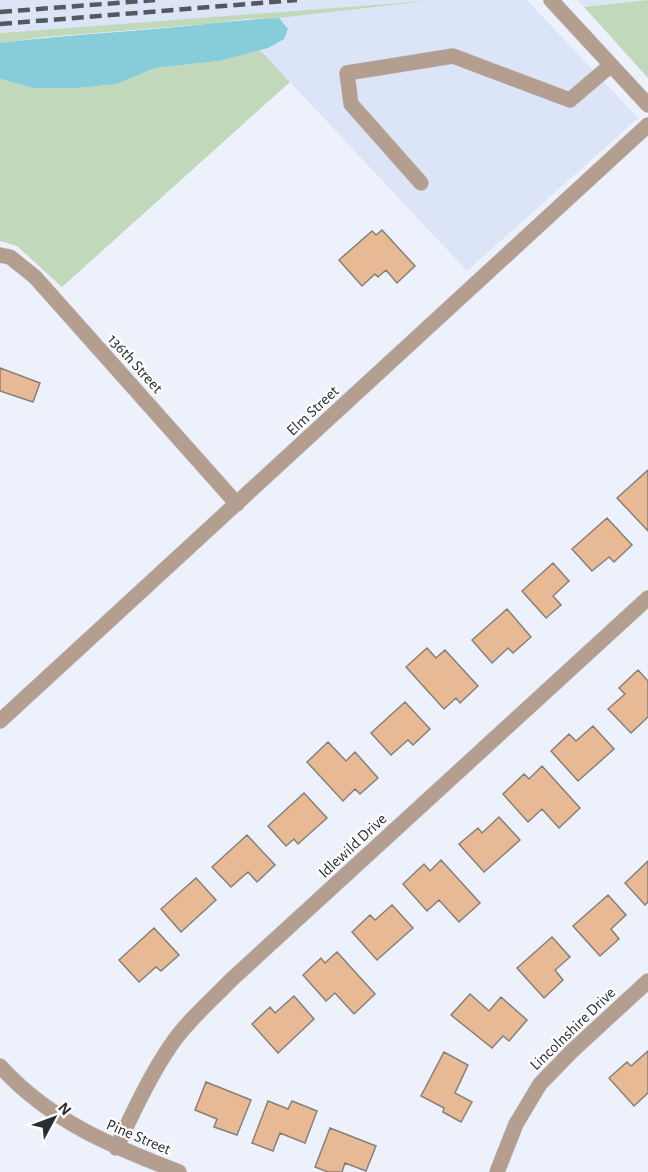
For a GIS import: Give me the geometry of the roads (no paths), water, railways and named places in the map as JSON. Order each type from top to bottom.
[{"type":"street","points":[[551,0],[648,105]]},
{"type":"street","points":[[421,183],[351,105],[347,73],[453,56],[570,100],[611,65]]},
{"type":"street","name":"Elm Street","points":[[0,721],[648,125]]},
{"type":"street","name":"136th Street","points":[[0,255],[10,257],[35,277],[237,504]]},
{"type":"street","name":"Idlewild Drive","points":[[116,1148],[156,1068],[172,1043],[194,1018],[231,980],[648,598]]},
{"type":"street","name":"Lincolnshire Drive","points":[[497,1172],[516,1124],[540,1084],[648,981]]},
{"type":"street","name":"Pine Street","points":[[0,1066],[32,1096],[77,1128],[116,1148],[179,1172]]},
{"type":"water","points":[[279,18],[288,29],[284,39],[268,48],[219,61],[155,68],[117,84],[79,88],[33,88],[0,79],[0,43]]},
{"type":"railway","points":[[0,12],[155,0]]},
{"type":"railway","points":[[0,24],[297,0]]}]
